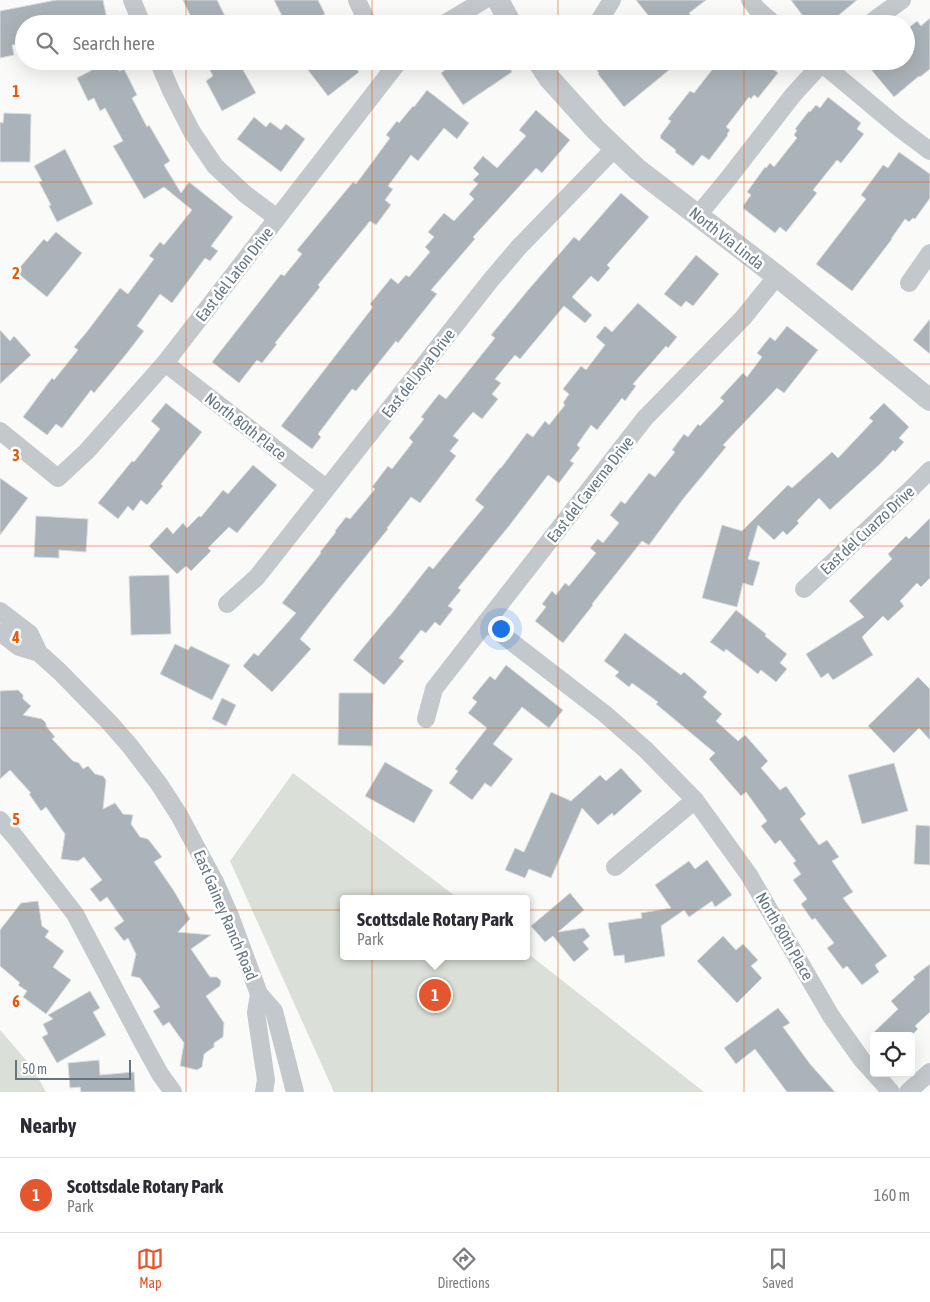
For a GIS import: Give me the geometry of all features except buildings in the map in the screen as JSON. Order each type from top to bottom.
[{"type":"street","points":[[132,0],[138,15]]},
{"type":"street","points":[[357,0],[364,15]]},
{"type":"street","points":[[459,15],[484,0]]},
{"type":"street","points":[[498,0],[506,15]]},
{"type":"street","points":[[603,15],[612,0]]},
{"type":"street","points":[[750,0],[764,15]]},
{"type":"street","points":[[881,15],[902,0]]},
{"type":"street","points":[[162,70],[192,132],[215,166],[245,194],[278,218]]},
{"type":"street","name":"East del Laton Drive","points":[[0,431],[58,478],[87,451],[165,364],[392,70]]},
{"type":"street","name":"North Via Linda","points":[[544,70],[596,130],[637,169],[777,276],[930,400]]},
{"type":"street","points":[[698,215],[814,70]]},
{"type":"street","points":[[830,70],[898,127],[930,151]]},
{"type":"street","name":"East del Joya Drive","points":[[227,604],[257,577],[508,261],[615,148]]},
{"type":"street","points":[[909,283],[930,253]]},
{"type":"street","name":"East del Caverna Drive","points":[[426,719],[434,689],[645,418],[744,318],[777,276]]},
{"type":"street","name":"North 80th Place","points":[[165,364],[326,488]]},
{"type":"street","name":"East del Cuarzo Drive","points":[[804,589],[930,470]]},
{"type":"street","name":"East Gainey Ranch Road","points":[[0,611],[30,634],[39,653],[109,722],[160,784],[215,882],[259,994],[274,1012],[295,1092]]},
{"type":"street","name":"North 80th Place","points":[[486,622],[605,714],[646,750],[695,800],[749,874],[831,1016],[870,1069]]},
{"type":"street","name":"East Gainey Ranch Road","points":[[0,632],[19,647],[39,653]]},
{"type":"street","points":[[615,867],[695,800]]},
{"type":"street","points":[[0,820],[75,914],[160,1074],[173,1092]]},
{"type":"street","name":"East Gainey Ranch Road","points":[[259,994],[256,1013],[266,1077],[264,1092]]},
{"type":"street","points":[[908,1092],[930,1072]]},
{"type":"street","name":"North 80th Place","points":[[878,1077],[891,1092]]},
{"type":"shaded area","points":[[293,773],[454,895],[340,895],[340,960],[530,960],[530,955],[704,1092],[334,1092],[230,861]]},
{"type":"shaded area","points":[[0,1030],[32,1067],[46,1092],[0,1092]]},
{"type":"place","name":"Scottsdale Rotary Park","points":[[435,995]]}]
